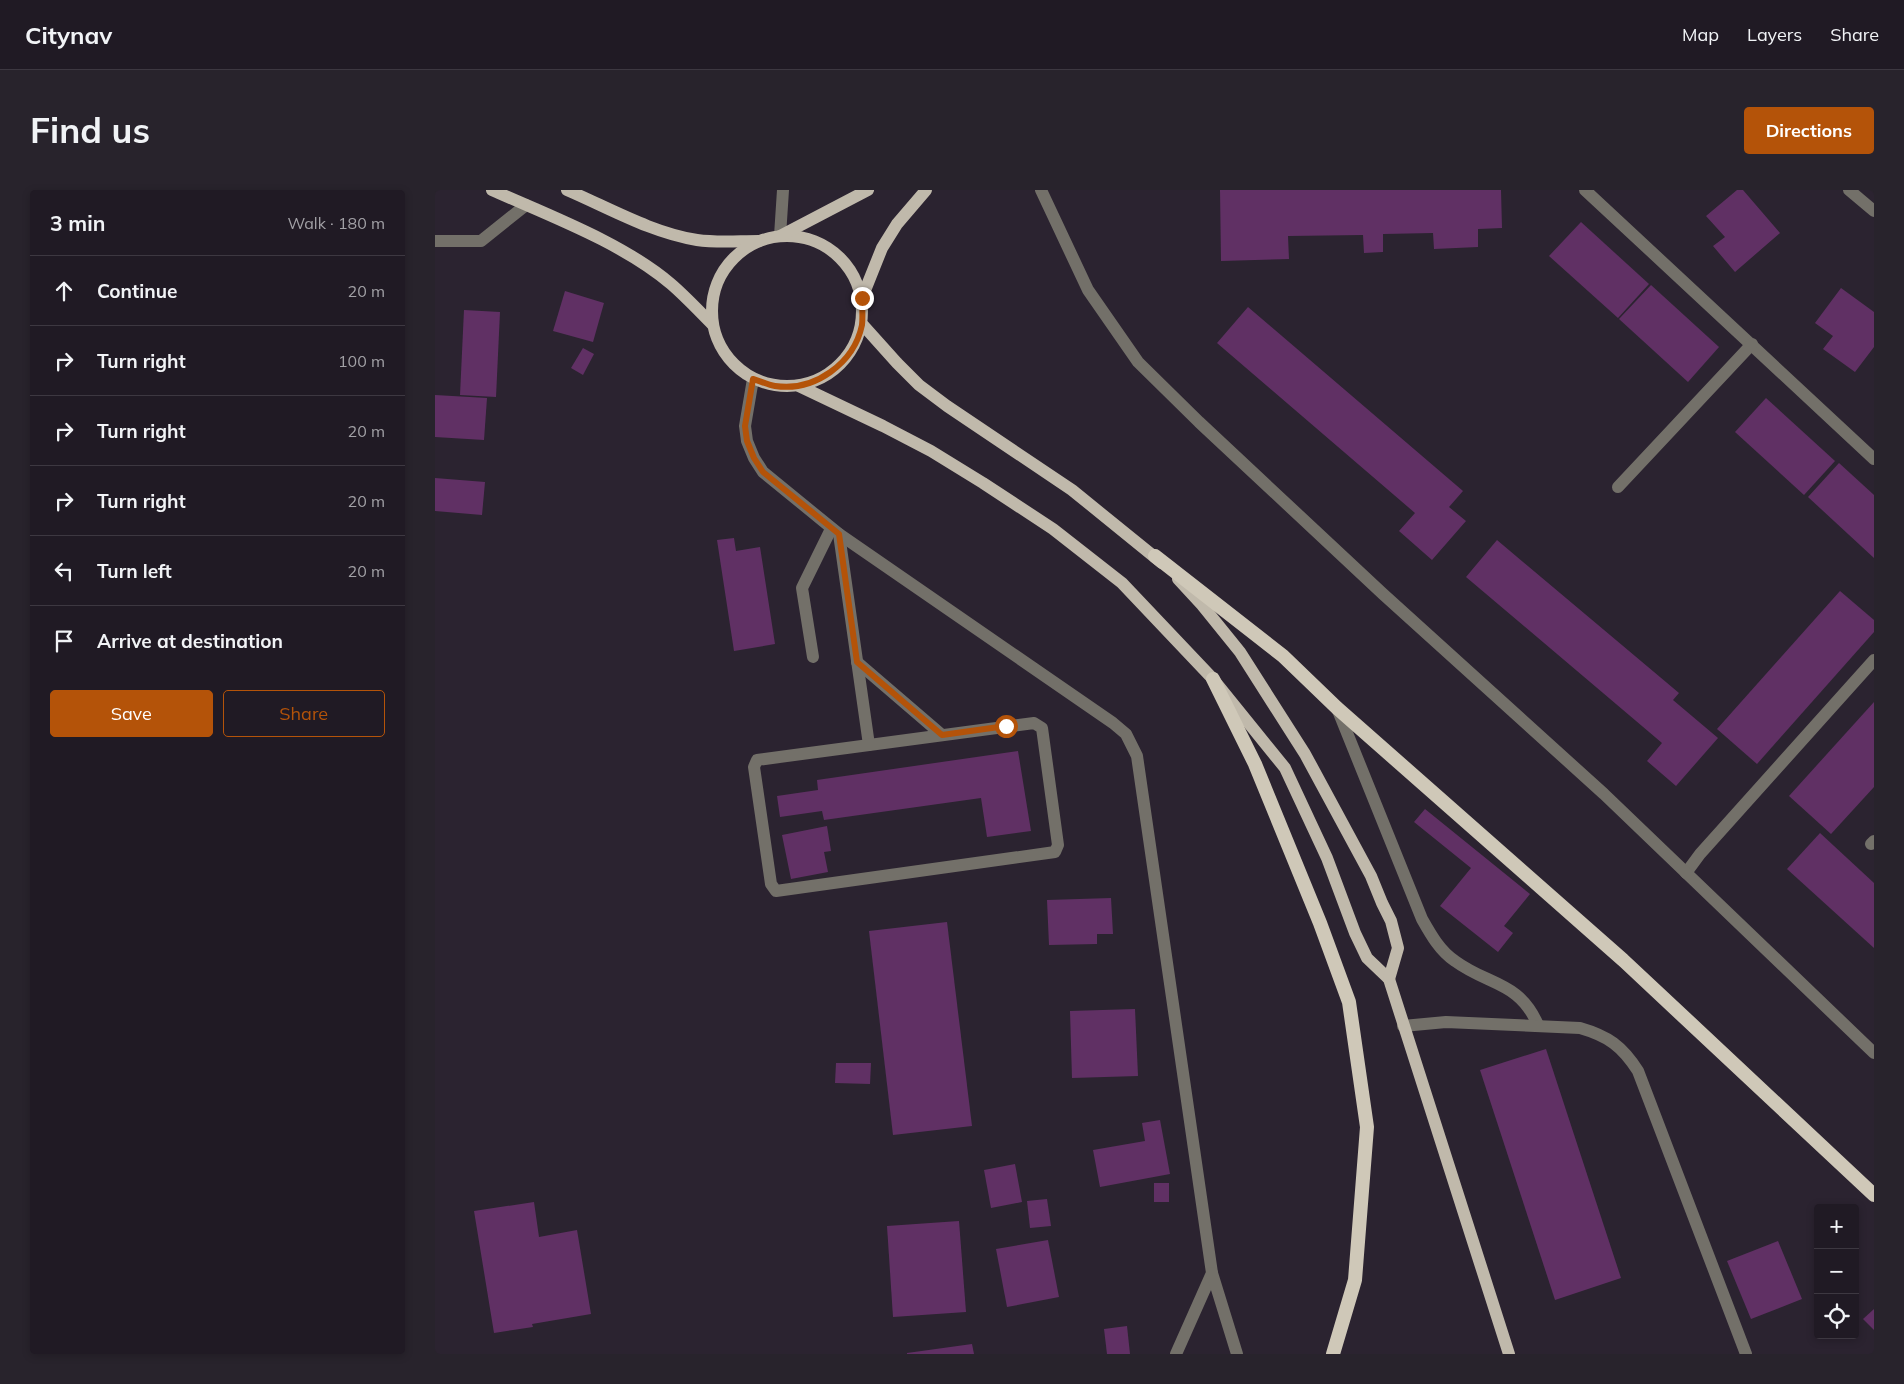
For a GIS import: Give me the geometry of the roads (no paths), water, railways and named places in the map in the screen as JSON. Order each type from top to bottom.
[{"type":"highway","points":[[1155,556],[1283,656],[1337,708],[1623,960],[1874,1195]]},
{"type":"highway","points":[[1213,679],[1255,764],[1320,923],[1349,1002],[1367,1127],[1355,1280],[1333,1354]]},
{"type":"main road","points":[[492,190],[597,238],[638,261],[670,283],[712,324]]},
{"type":"main road","points":[[567,190],[645,224],[675,234],[705,240],[759,242]]},
{"type":"main road","points":[[780,236],[811,240],[835,252],[853,272],[862,298],[862,324],[855,346],[841,365],[821,379],[799,386],[776,386],[753,379],[734,365],[720,346],[712,324],[713,298],[721,274],[737,255],[759,242],[780,236],[868,190]]},
{"type":"main road","points":[[862,298],[882,248],[897,224],[926,190]]},
{"type":"main road","points":[[862,324],[919,384],[947,406],[1072,490],[1155,556],[1202,604],[1239,652],[1305,754],[1371,876],[1391,920],[1398,948],[1389,979]]},
{"type":"main road","points":[[799,386],[931,451],[1053,529],[1122,583],[1213,679],[1285,768],[1327,858],[1355,933],[1367,958],[1389,979],[1509,1354]]},
{"type":"street","points":[[780,236],[783,190]]},
{"type":"street","points":[[1041,190],[1088,290],[1138,362],[1383,594],[1604,794],[1874,1053]]},
{"type":"street","points":[[1585,190],[1874,459]]},
{"type":"street","points":[[1849,190],[1874,211]]},
{"type":"street","points":[[435,240],[481,241],[526,205]]},
{"type":"street","points":[[1618,487],[1752,344]]},
{"type":"street","points":[[753,379],[745,426],[747,441],[754,458],[763,472],[835,532],[1127,734],[1137,756],[1211,1273],[1237,1354]]},
{"type":"street","points":[[813,657],[802,588],[835,532]]},
{"type":"street","points":[[835,532],[869,745]]},
{"type":"street","points":[[1686,873],[1874,660]]},
{"type":"street","points":[[857,662],[942,735]]},
{"type":"street","points":[[1337,708],[1422,919],[1433,937],[1443,951],[1455,962],[1509,989],[1522,999],[1533,1014],[1538,1025]]},
{"type":"street","points":[[1034,723],[1041,728],[1058,845],[1055,852],[776,891],[771,884],[754,767],[757,760],[869,745],[1034,723]]},
{"type":"street","points":[[1403,1026],[1446,1022],[1580,1028],[1598,1033],[1614,1042],[1628,1055],[1638,1071],[1746,1354]]},
{"type":"street","points":[[1176,1354],[1211,1273]]}]
